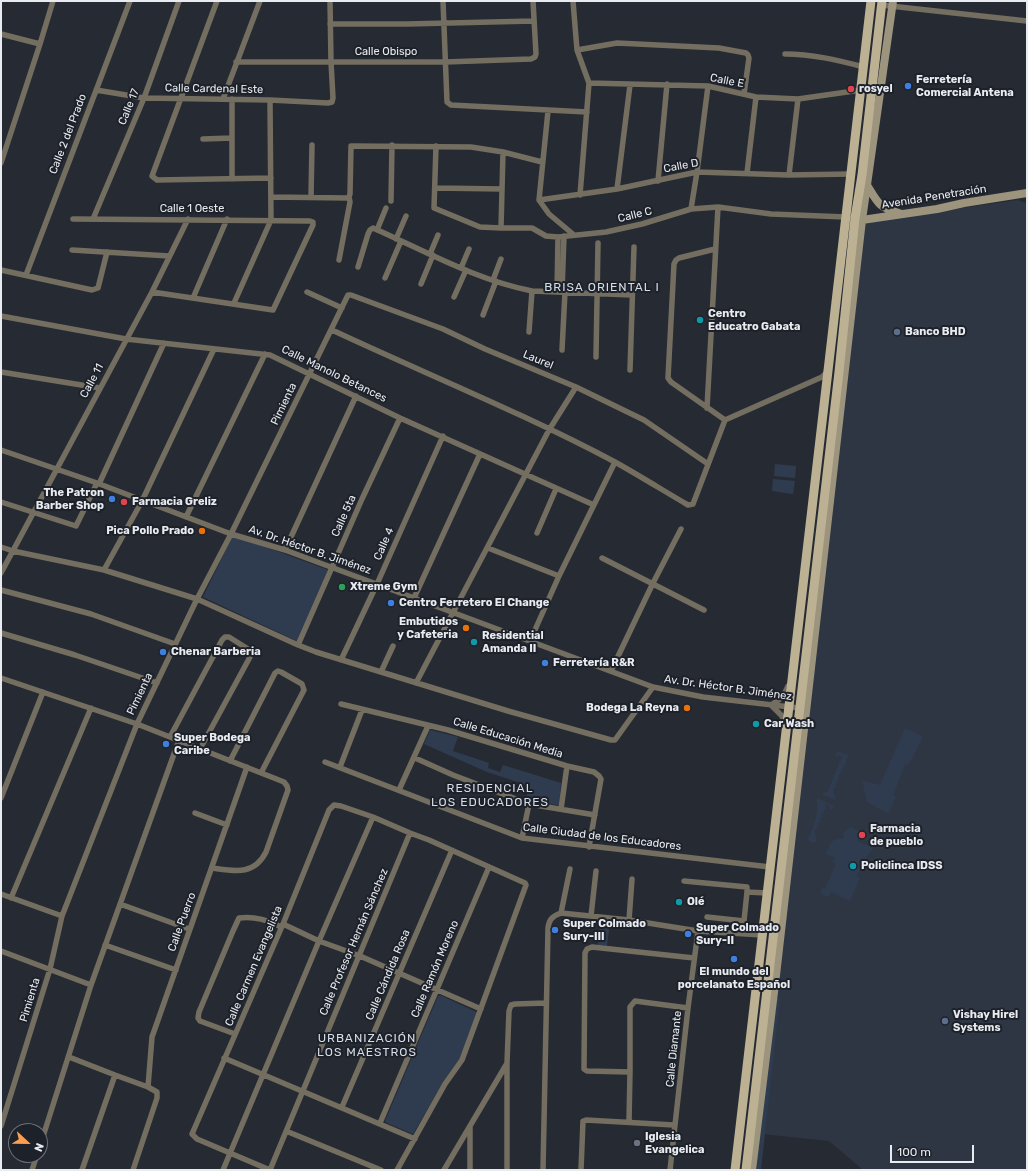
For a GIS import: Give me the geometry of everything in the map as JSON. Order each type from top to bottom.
[{"type":"main road","points":[[746,1170],[841,356],[854,218],[851,174],[871,1]]},
{"type":"main road","points":[[735,1170],[829,371],[862,175],[882,3]]},
{"type":"street","points":[[1,163],[53,1]]},
{"type":"street","name":"Calle 2 del Prado","points":[[26,275],[130,1]]},
{"type":"street","name":"Calle 17","points":[[93,219],[144,98],[179,1]]},
{"type":"street","points":[[217,1],[152,176],[157,180],[232,180],[271,178]]},
{"type":"street","points":[[223,99],[260,1]]},
{"type":"street","points":[[330,1],[331,62]]},
{"type":"street","points":[[443,1],[447,102],[451,105],[587,112]]},
{"type":"street","points":[[330,24],[443,24],[534,21],[533,1]]},
{"type":"street","points":[[573,1],[577,50],[589,83],[580,195]]},
{"type":"street","points":[[882,3],[1027,21]]},
{"type":"street","points":[[752,1170],[774,994],[854,218],[867,185],[893,4]]},
{"type":"street","name":"Calle Obispo","points":[[236,62],[445,62],[531,59],[535,57],[536,54],[534,21]]},
{"type":"street","points":[[1,34],[40,44]]},
{"type":"street","points":[[577,50],[617,43],[719,48],[748,55],[744,94]]},
{"type":"street","points":[[785,54],[804,54],[864,67]]},
{"type":"street","name":"Calle Cardenal Este","points":[[96,90],[144,98],[270,100],[328,103],[332,102],[333,98],[331,62]]},
{"type":"street","name":"Calle E","points":[[589,83],[708,86],[756,97],[798,99],[861,90]]},
{"type":"street","points":[[658,181],[667,84]]},
{"type":"street","points":[[617,190],[630,85]]},
{"type":"street","points":[[691,209],[708,86]]},
{"type":"street","points":[[747,173],[756,97]]},
{"type":"street","points":[[232,99],[232,180]]},
{"type":"street","points":[[789,175],[798,99]]},
{"type":"street","points":[[152,292],[234,303],[271,220],[270,100]]},
{"type":"street","points":[[548,111],[539,200],[549,214],[574,235]]},
{"type":"street","points":[[203,139],[232,138]]},
{"type":"street","points":[[311,197],[312,145]]},
{"type":"street","points":[[339,260],[349,212],[351,146],[392,145],[471,147],[504,152],[542,162]]},
{"type":"street","points":[[391,201],[392,145]]},
{"type":"street","points":[[436,146],[435,188],[502,189]]},
{"type":"street","points":[[501,228],[504,152]]},
{"type":"street","name":"Calle D","points":[[539,200],[617,190],[697,172],[789,175],[851,174]]},
{"type":"street","points":[[867,185],[877,202],[882,207],[902,213]]},
{"type":"street","name":"Calle C","points":[[435,188],[434,208],[480,227],[532,228],[546,236],[606,232],[642,224],[691,209],[718,207],[771,214],[854,218]]},
{"type":"street","name":"Avenida Penetración","points":[[854,218],[937,209],[964,202],[1027,193]]},
{"type":"street","points":[[271,197],[349,197]]},
{"type":"street","points":[[707,408],[718,207]]},
{"type":"street","points":[[377,230],[386,208]]},
{"type":"street","points":[[385,278],[406,216]]},
{"type":"street","name":"Calle 1 Oeste","points":[[73,219],[227,219],[313,222],[313,225],[275,308],[271,310],[234,303]]},
{"type":"street","name":"Calle 11","points":[[1,573],[152,292],[188,219]]},
{"type":"street","points":[[193,298],[227,219]]},
{"type":"street","points":[[358,267],[368,234],[373,228],[463,269],[516,288],[532,291],[632,295]]},
{"type":"street","points":[[421,284],[438,235]]},
{"type":"street","points":[[561,236],[562,350]]},
{"type":"street","points":[[596,357],[598,243]]},
{"type":"street","points":[[630,370],[634,247]]},
{"type":"street","points":[[454,297],[469,249]]},
{"type":"street","points":[[715,249],[679,258],[674,264],[668,378],[669,381],[725,420]]},
{"type":"street","points":[[72,250],[169,256]]},
{"type":"street","points":[[1,270],[92,290],[98,288],[107,252]]},
{"type":"street","points":[[483,315],[501,259]]},
{"type":"street","points":[[529,332],[532,291]]},
{"type":"street","points":[[307,292],[342,308]]},
{"type":"street","name":"Pimienta","points":[[1,1126],[50,969],[62,916],[137,724],[197,599],[231,534],[348,295],[351,294]]},
{"type":"street","name":"Laurel","points":[[351,294],[443,329],[485,349],[576,387],[644,420],[708,464]]},
{"type":"street","name":"Calle Manolo Betances","points":[[1,316],[126,339],[274,356],[400,418],[594,505]]},
{"type":"street","points":[[332,330],[463,389],[615,462],[688,505],[693,504],[725,420],[822,377],[829,371]]},
{"type":"street","points":[[1,502],[76,526],[98,484],[164,343]]},
{"type":"street","points":[[104,570],[142,501],[214,349]]},
{"type":"street","points":[[186,517],[265,354]]},
{"type":"street","points":[[1,372],[100,388]]},
{"type":"street","points":[[416,683],[549,430],[576,387]]},
{"type":"street","points":[[285,550],[356,396]]},
{"type":"street","name":"Calle 5ta","points":[[298,645],[362,499],[400,418]]},
{"type":"street","name":"Calle 4","points":[[341,660],[377,584],[443,436]]},
{"type":"street","name":"Av. Dr. Héctor B. Jiménez","points":[[1,450],[98,484],[231,534],[285,550],[652,687],[703,697],[799,708]]},
{"type":"street","points":[[414,598],[480,454]]},
{"type":"street","points":[[530,641],[559,576],[615,462]]},
{"type":"street","points":[[537,533],[556,488]]},
{"type":"street","points":[[611,671],[653,583],[681,529]]},
{"type":"street","points":[[1,547],[13,551],[104,570],[197,599],[298,645],[341,660],[571,730],[613,741],[652,687]]},
{"type":"street","points":[[488,548],[559,576]]},
{"type":"street","points":[[602,558],[704,610]]},
{"type":"street","points":[[1,590],[91,614],[175,644]]},
{"type":"street","points":[[1,633],[75,655],[157,683]]},
{"type":"street","points":[[170,737],[225,637],[229,637],[250,652],[250,656],[200,749]]},
{"type":"street","points":[[381,672],[393,646]]},
{"type":"street","points":[[230,761],[275,673],[278,671],[281,672],[302,684],[304,690],[261,773]]},
{"type":"street","points":[[787,724],[782,715],[771,705],[783,697],[793,675]]},
{"type":"street","points":[[1,679],[137,724],[284,782],[288,790],[262,860],[258,865],[249,869],[235,870],[212,868]]},
{"type":"street","points":[[1,798],[43,692]]},
{"type":"street","name":"Calle Educación Media","points":[[341,704],[428,726],[567,766],[594,772],[601,779],[589,847]]},
{"type":"street","points":[[12,898],[91,708]]},
{"type":"street","points":[[340,767],[362,710]]},
{"type":"street","points":[[399,790],[415,758],[428,726]]},
{"type":"street","points":[[47,1123],[91,985],[179,740]]},
{"type":"street","points":[[415,758],[453,776],[528,804],[595,816]]},
{"type":"street","name":"Calle Ciudad de los Educadores","points":[[325,762],[522,838],[770,867]]},
{"type":"street","points":[[561,809],[567,766]]},
{"type":"street","name":"Calle Puerro","points":[[148,1087],[152,1037],[247,767]]},
{"type":"street","points":[[522,838],[528,804]]},
{"type":"street","name":"Calle Carmen Evangelista","points":[[230,1153],[196,1139],[192,1134],[282,925],[325,820],[334,805],[373,817]]},
{"type":"street","points":[[195,813],[227,825]]},
{"type":"street","points":[[223,1170],[319,941],[373,817],[429,840],[525,883],[526,887],[462,1060],[445,1084],[397,1170]]},
{"type":"street","name":"Calle Profesor Hernán Sánchez","points":[[270,1170],[410,833]]},
{"type":"street","name":"Calle Cándida Rosa","points":[[342,1107],[452,850]]},
{"type":"street","name":"Calle Ramón Moreno","points":[[380,1123],[489,867]]},
{"type":"street","points":[[561,913],[570,869]]},
{"type":"street","points":[[591,916],[596,872]]},
{"type":"street","points":[[629,920],[632,879]]},
{"type":"street","points":[[684,881],[748,887],[744,921],[707,917]]},
{"type":"street","points":[[747,892],[767,894]]},
{"type":"street","points":[[1,894],[62,916]]},
{"type":"street","points":[[120,904],[189,929]]},
{"type":"street","points":[[543,1170],[549,922],[553,916],[561,913],[629,920],[698,930],[762,936]]},
{"type":"street","points":[[235,1034],[200,1021],[198,1018],[199,1012],[239,918],[248,917],[263,919],[282,925],[319,941],[360,956],[481,1009]]},
{"type":"street","name":"Calle Diamante","points":[[670,1170],[674,1125],[698,930]]},
{"type":"street","points":[[105,945],[176,970]]},
{"type":"street","points":[[630,1072],[587,1071],[584,1069],[584,953],[592,947],[694,958]]},
{"type":"street","points":[[1,952],[91,985]]},
{"type":"street","points":[[629,1122],[630,1007],[635,1001],[688,1008]]},
{"type":"street","points":[[507,1170],[507,1064],[511,1006],[516,1004],[546,1003]]},
{"type":"street","points":[[69,1056],[148,1087],[157,1092],[157,1098],[133,1170]]},
{"type":"street","points":[[224,1058],[415,1139]]},
{"type":"street","points":[[444,1170],[507,1064]]},
{"type":"street","points":[[82,1170],[115,1075]]},
{"type":"street","points":[[582,1170],[583,1121],[674,1125]]},
{"type":"street","points":[[470,1126],[470,1170]]},
{"type":"street","points":[[286,1131],[381,1170]]},
{"type":"street","points":[[230,1153],[270,1170]]},
{"type":"shaded area","points":[[1018,200],[1027,204],[1027,1170],[863,1170],[829,1141],[752,1133],[857,223]]},
{"type":"shaded area","points":[[775,464],[796,466],[795,478],[774,476]]},
{"type":"shaded area","points":[[773,479],[795,481],[793,494],[772,491]]},
{"type":"shaded area","points":[[233,535],[328,570],[299,642],[203,597]]},
{"type":"shaded area","points":[[905,728],[923,737],[909,764],[905,765],[893,795],[896,797],[888,813],[867,802],[862,780],[880,785]]},
{"type":"shaded area","points":[[430,730],[458,737],[453,751],[489,763],[488,768],[500,772],[503,765],[561,783],[559,805],[535,803],[525,800],[530,786],[487,772],[424,744]]},
{"type":"shaded area","points":[[837,752],[848,755],[845,765],[842,768],[843,770],[838,776],[839,779],[836,780],[836,787],[833,788],[836,800],[821,794],[829,791],[828,788],[830,787],[830,784],[834,778],[833,775],[836,774],[835,772],[839,766],[839,763],[841,762],[840,760],[842,758],[840,755],[835,757]]},
{"type":"shaded area","points":[[817,798],[834,806],[831,810],[828,804],[825,805],[826,809],[821,814],[823,817],[820,818],[821,821],[818,823],[819,826],[816,826],[817,829],[814,831],[817,840],[811,843],[808,839],[816,820]]},
{"type":"shaded area","points":[[851,827],[860,832],[857,841],[873,848],[864,861],[857,876],[860,878],[850,901],[831,892],[828,897],[820,893],[823,888],[825,889],[836,864],[833,862],[835,857],[826,854],[830,844],[833,840],[843,839],[844,832]]},
{"type":"shaded area","points":[[600,922],[610,923],[607,946],[598,945]]},
{"type":"shaded area","points":[[438,996],[442,996],[476,1012],[476,1014],[460,1059],[444,1081],[413,1134],[385,1121]]},
{"type":"shaded area","points":[[766,997],[780,998],[761,1170],[747,1170]]},
{"type":"place","name":"Ferretería Comercial Antena","points":[[908,86]]},
{"type":"place","name":"rosyel","points":[[851,89]]},
{"type":"place","name":"Centro Educatro Gabata","points":[[700,320]]},
{"type":"place","name":"Banco BHD","points":[[897,332]]},
{"type":"place","name":"The Patron Barber Shop","points":[[112,499]]},
{"type":"place","name":"Farmacia Greliz","points":[[124,502]]},
{"type":"place","name":"Pica Pollo Prado","points":[[202,531]]},
{"type":"place","name":"Xtreme Gym","points":[[342,587]]},
{"type":"place","name":"Centro Ferretero El Change","points":[[391,603]]},
{"type":"place","name":"Embutidos y Cafeteria","points":[[466,628]]},
{"type":"place","name":"Residential Amanda II","points":[[474,642]]},
{"type":"place","name":"Chenar Barberia","points":[[163,652]]},
{"type":"place","name":"Ferretería R&R","points":[[545,663]]},
{"type":"place","name":"Bodega La Reyna","points":[[687,708]]},
{"type":"place","name":"Car Wash","points":[[756,724]]},
{"type":"place","name":"Super Bodega Caribe","points":[[166,744]]},
{"type":"place","name":"Farmacia de pueblo","points":[[862,835]]},
{"type":"place","name":"Policlinca IDSS","points":[[853,866]]},
{"type":"place","name":"Olé","points":[[679,902]]},
{"type":"place","name":"Super Colmado Sury-III","points":[[555,930]]},
{"type":"place","name":"Super Colmado Sury-II","points":[[688,934]]},
{"type":"place","name":"El mundo del porcelanato Español","points":[[734,959]]},
{"type":"place","name":"Vishay Hirel Systems","points":[[945,1021]]},
{"type":"place","name":"Iglesia Evangelica","points":[[637,1143]]},
{"type":"district","name":"BRISA ORIENTAL I","points":[[602,288]]},
{"type":"district","name":"RESIDENCIAL LOS EDUCADORES","points":[[490,796]]},
{"type":"district","name":"URBANIZACIÓN LOS MAESTROS","points":[[367,1046]]}]
